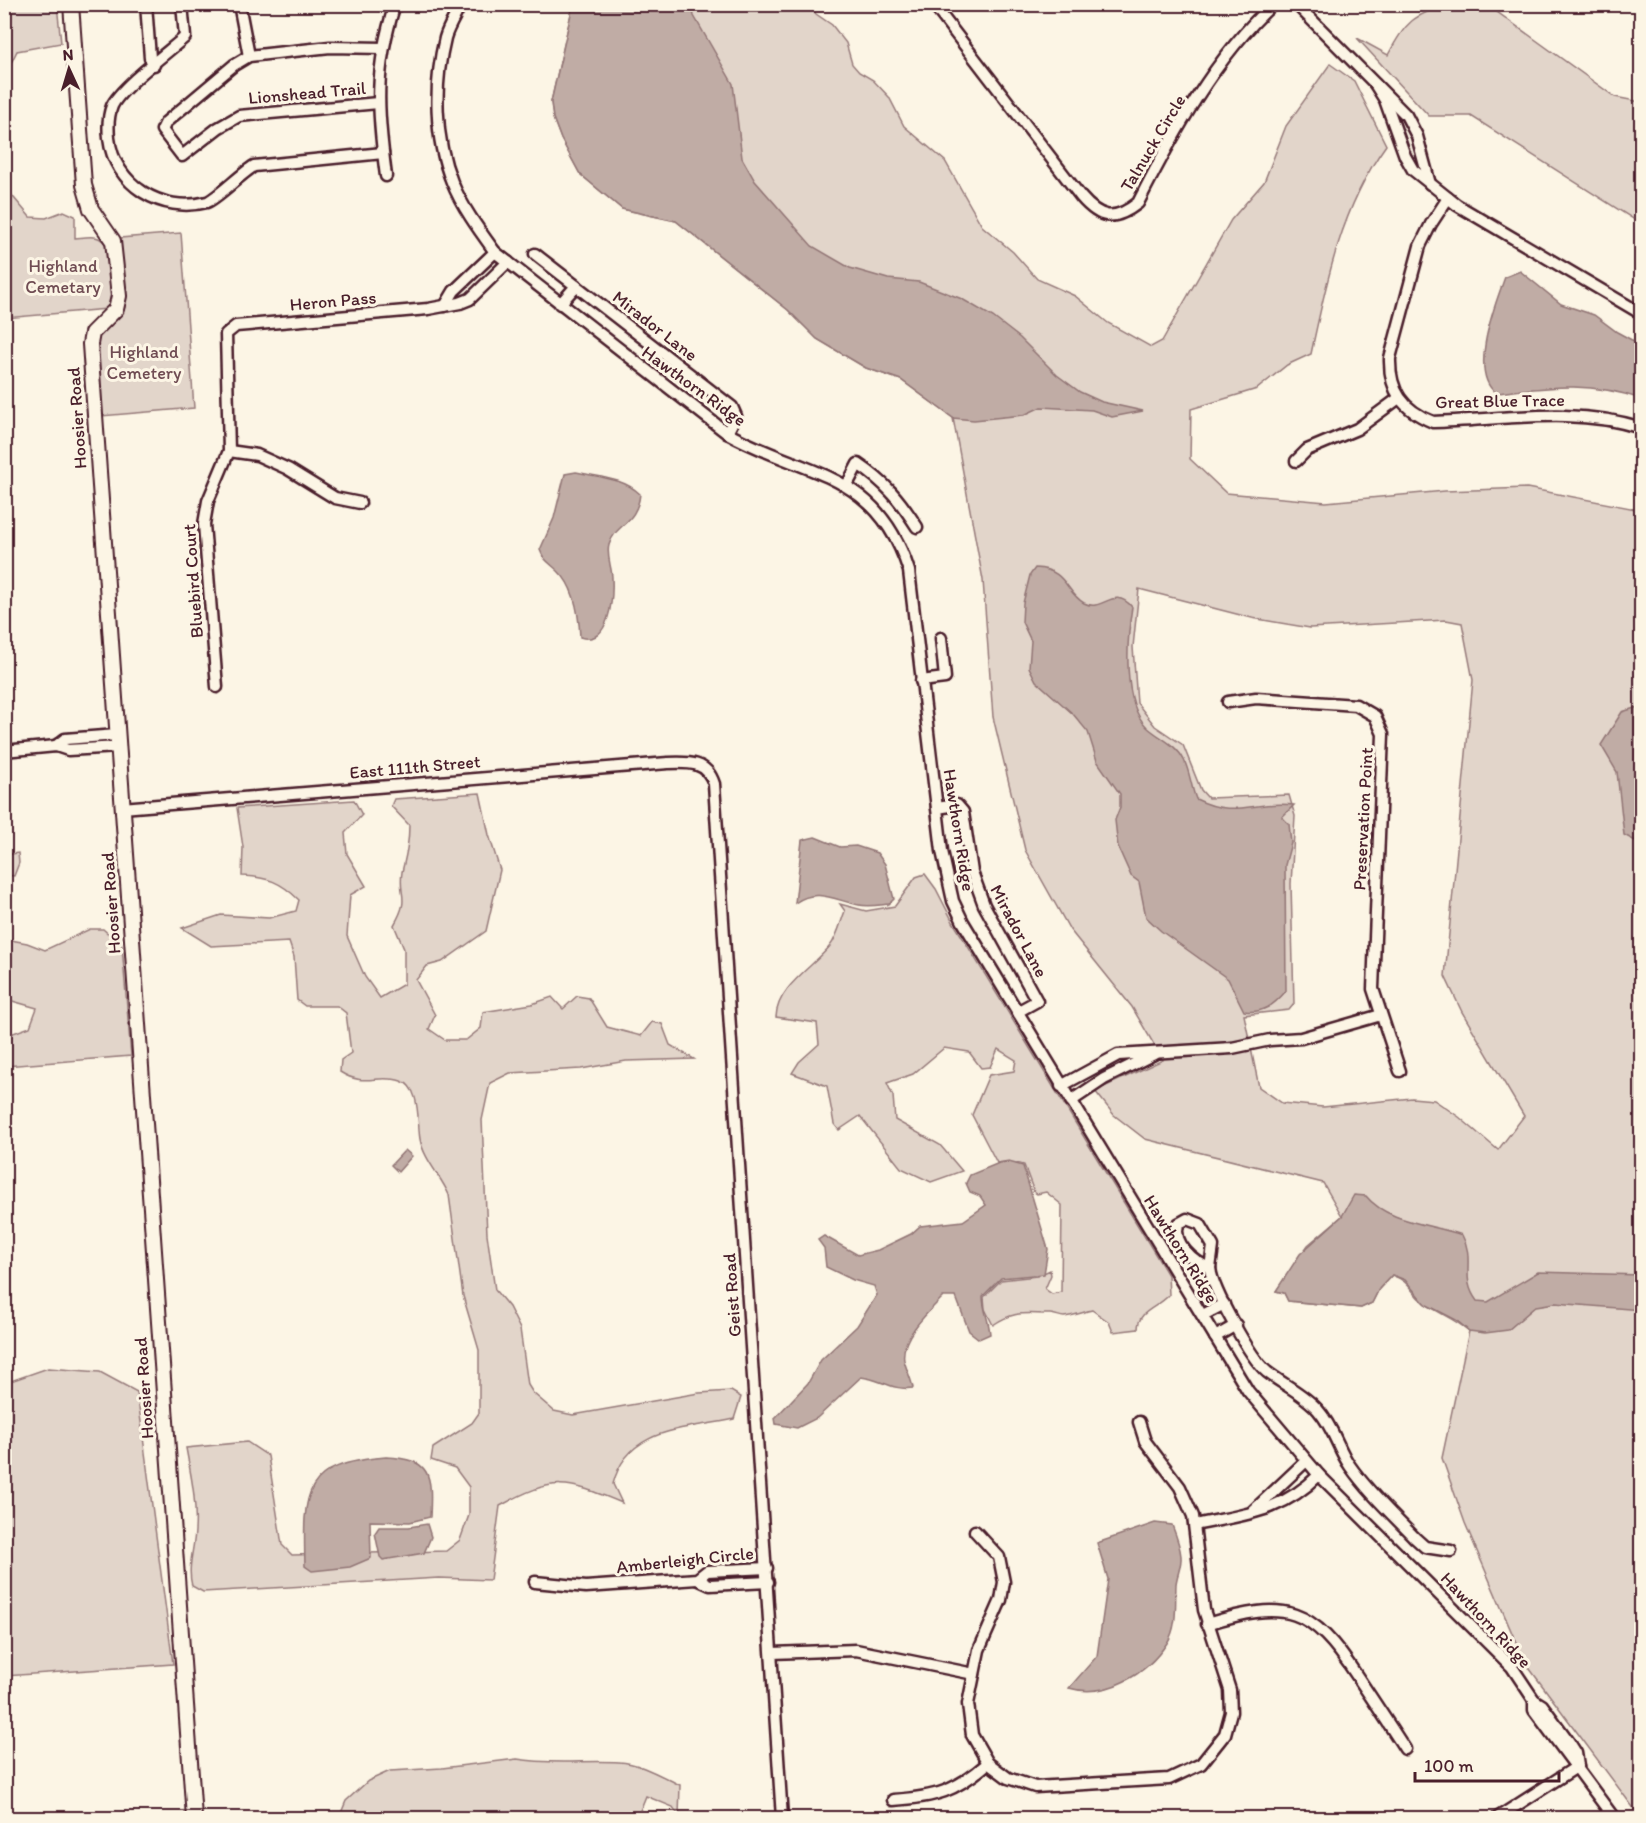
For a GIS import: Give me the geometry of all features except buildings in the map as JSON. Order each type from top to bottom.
[{"type":"street","name":"Hoosier Road","points":[[71,4],[84,185],[91,209],[113,242],[119,296],[116,309],[92,333],[90,344],[194,1818]]},
{"type":"street","points":[[146,4],[150,58],[154,64]]},
{"type":"street","points":[[182,4],[185,37],[112,105],[109,117],[111,151],[122,174],[142,193],[160,201],[182,204],[210,201],[241,174],[254,166],[383,153]]},
{"type":"street","points":[[386,176],[378,103],[383,48],[395,4]]},
{"type":"street","name":"Hawthorn Ridge","points":[[460,4],[446,37],[436,101],[441,142],[451,182],[475,225],[495,252],[726,433],[751,447],[847,485],[868,501],[884,518],[903,552],[909,571],[945,868],[953,901],[977,948],[1248,1391],[1319,1475],[1512,1667],[1534,1700],[1534,1710],[1568,1759],[1578,1766],[1614,1818]]},
{"type":"street","name":"Talnuck Circle","points":[[939,12],[1081,197],[1093,211],[1108,216],[1125,213],[1138,203],[1183,124],[1221,64],[1237,41],[1273,4]]},
{"type":"street","points":[[1296,4],[1406,115],[1417,136],[1430,185]]},
{"type":"street","points":[[241,5],[249,56],[330,47],[383,48]]},
{"type":"street","name":"Lionshead Trail","points":[[249,56],[234,65],[166,122],[162,130],[182,156],[218,128],[239,116],[378,103]]},
{"type":"street","points":[[1375,84],[1385,100],[1405,156],[1413,170],[1430,185],[1641,314]]},
{"type":"street","points":[[1296,461],[1307,450],[1358,429],[1399,398],[1390,374],[1390,358],[1400,317],[1420,246],[1448,198]]},
{"type":"street","points":[[446,306],[454,291],[495,252]]},
{"type":"street","name":"Mirador Lane","points":[[535,254],[732,407],[736,416],[726,433]]},
{"type":"street","name":"Heron Pass","points":[[226,334],[236,326],[446,306],[470,299],[508,262]]},
{"type":"street","points":[[560,304],[576,286]]},
{"type":"street","name":"Bluebird Court","points":[[217,687],[204,524],[208,501],[229,452],[226,334]]},
{"type":"street","name":"Great Blue Trace","points":[[1399,398],[1418,416],[1433,422],[1562,416],[1599,419],[1641,428]]},
{"type":"street","points":[[229,452],[257,455],[288,469],[335,498],[360,503]]},
{"type":"street","points":[[847,485],[858,464],[882,480],[899,499],[917,527]]},
{"type":"street","points":[[921,681],[945,678],[941,638]]},
{"type":"street","name":"Preservation Point","points":[[1228,702],[1256,698],[1356,705],[1376,716],[1382,726],[1373,989],[1400,1071]]},
{"type":"street","points":[[4,751],[56,746],[65,739],[117,741]]},
{"type":"street","name":"East 111th Street","points":[[122,808],[668,763],[696,763],[708,770]]},
{"type":"street","name":"Geist Road","points":[[708,770],[714,784],[782,1818]]},
{"type":"street","name":"Mirador Lane","points":[[937,808],[957,805],[963,812],[971,865],[984,905],[1037,1000],[1017,1012]]},
{"type":"street","points":[[1062,1086],[1118,1055],[1232,1048],[1270,1040],[1301,1038],[1381,1015]]},
{"type":"street","points":[[1071,1101],[1104,1079],[1157,1053]]},
{"type":"street","points":[[1210,1268],[1193,1261],[1177,1234],[1178,1224],[1183,1220],[1191,1219],[1200,1224],[1213,1246],[1210,1268],[1224,1304],[1258,1364],[1317,1408],[1335,1434],[1348,1463],[1397,1520],[1425,1547],[1451,1551]]},
{"type":"street","points":[[1203,1315],[1224,1304]]},
{"type":"street","points":[[1215,1337],[1236,1325]]},
{"type":"street","points":[[975,1531],[999,1557],[1004,1582],[1001,1600],[982,1640],[968,1704],[969,1725],[976,1746],[988,1763],[1008,1778],[1035,1787],[1169,1779],[1201,1764],[1225,1734],[1231,1712],[1230,1690],[1207,1624],[1201,1596],[1195,1525],[1180,1487],[1145,1441],[1139,1422]]},
{"type":"street","points":[[1250,1513],[1306,1461]]},
{"type":"street","points":[[1195,1525],[1250,1513],[1289,1501],[1319,1475]]},
{"type":"street","name":"Amberleigh Circle","points":[[534,1582],[586,1587],[697,1579],[707,1572],[767,1568]]},
{"type":"street","points":[[697,1579],[710,1585],[768,1582]]},
{"type":"street","points":[[1207,1624],[1248,1613],[1267,1611],[1301,1617],[1317,1625],[1337,1645],[1405,1749]]},
{"type":"street","points":[[772,1653],[856,1650],[974,1674]]},
{"type":"street","points":[[893,1800],[941,1794],[960,1785],[988,1763]]},
{"type":"street","points":[[1497,1818],[1578,1766]]},
{"type":"green space","points":[[5,4],[57,5],[61,43],[17,51],[5,75]]},
{"type":"green space","points":[[1450,4],[1490,7],[1615,97],[1641,102],[1641,224],[1471,116],[1429,116],[1357,38],[1388,55],[1406,27],[1418,16]]},
{"type":"green space","points":[[573,5],[811,5],[816,14],[832,25],[846,43],[852,64],[859,72],[873,80],[889,97],[904,126],[945,161],[982,226],[1013,252],[1037,279],[1075,296],[1108,323],[1151,347],[1162,341],[1231,220],[1264,182],[1286,126],[1330,64],[1354,81],[1386,145],[1358,193],[1347,219],[1330,272],[1311,354],[1287,365],[1257,389],[1191,409],[1190,459],[1226,493],[1326,502],[1445,491],[1527,488],[1641,510],[1641,1818],[1524,1661],[1465,1523],[1442,1458],[1469,1331],[1424,1303],[1407,1284],[1392,1275],[1379,1289],[1372,1303],[1361,1308],[1288,1301],[1284,1293],[1276,1291],[1308,1245],[1342,1216],[1323,1183],[1145,1139],[1114,1115],[1095,1091],[1163,1060],[1132,1007],[1070,930],[1025,850],[993,717],[983,580],[953,418],[901,380],[866,368],[817,339],[788,310],[676,221],[622,209],[580,174],[561,139],[553,118],[551,102]],"holes":[[[1139,589],[1252,618],[1310,628],[1446,620],[1462,623],[1473,680],[1445,976],[1462,1012],[1524,1116],[1498,1150],[1459,1117],[1434,1100],[1412,1098],[1323,1107],[1282,1103],[1259,1087],[1244,1015],[1289,1010],[1294,1004],[1291,884],[1295,816],[1289,795],[1208,798],[1201,790],[1183,745],[1155,726],[1137,703],[1133,647]]]},
{"type":"green space","name":"Highland Cemetery","points":[[4,186],[30,217],[46,218],[64,211],[75,216],[75,238],[94,237],[104,243],[107,247],[113,298],[107,309],[5,318]]},
{"type":"green space","name":"Highland Cemetary","points":[[181,233],[194,408],[101,416],[96,335],[121,315],[125,307],[120,238]]},
{"type":"green space","points":[[480,793],[489,835],[500,870],[486,931],[442,962],[427,966],[416,980],[435,1015],[429,1029],[445,1040],[466,1040],[481,1028],[483,1012],[532,1004],[552,997],[563,1009],[577,996],[589,998],[607,1027],[641,1036],[652,1022],[662,1024],[670,1045],[694,1059],[626,1061],[581,1069],[510,1073],[490,1083],[482,1120],[487,1234],[495,1290],[509,1307],[520,1329],[528,1385],[533,1393],[554,1411],[573,1415],[699,1393],[731,1391],[741,1397],[734,1419],[661,1434],[631,1451],[621,1465],[613,1484],[622,1503],[587,1490],[560,1485],[534,1490],[500,1506],[490,1580],[439,1578],[203,1592],[192,1586],[191,1579],[195,1510],[186,1448],[247,1442],[268,1456],[282,1545],[292,1555],[446,1551],[460,1540],[469,1515],[469,1487],[455,1468],[431,1460],[433,1448],[472,1423],[479,1413],[479,1350],[463,1296],[449,1195],[422,1147],[417,1106],[412,1090],[401,1081],[393,1079],[364,1080],[349,1077],[340,1072],[341,1060],[351,1053],[346,1013],[337,1006],[305,1006],[297,1000],[294,957],[289,942],[211,946],[182,928],[221,915],[269,918],[296,911],[299,900],[280,885],[267,879],[242,876],[243,847],[237,808],[354,800],[362,815],[345,833],[347,854],[366,886],[350,895],[347,936],[365,977],[380,998],[404,984],[404,949],[394,925],[403,902],[401,880],[409,825],[391,806],[394,799]]},
{"type":"green space","points":[[18,853],[19,863],[14,876],[5,875],[5,855]]},
{"type":"green space","points":[[925,874],[1168,1275],[1169,1295],[1145,1313],[1138,1329],[1113,1332],[1109,1322],[1092,1310],[1064,1317],[1052,1314],[1014,1315],[993,1325],[985,1309],[984,1297],[1001,1280],[1037,1276],[1050,1270],[1051,1275],[1045,1289],[1052,1294],[1061,1292],[1062,1205],[1046,1192],[1037,1194],[1034,1192],[1024,1165],[1009,1161],[997,1163],[972,1115],[989,1075],[1014,1071],[1016,1060],[998,1049],[990,1067],[981,1068],[969,1052],[944,1048],[913,1074],[887,1083],[893,1096],[895,1120],[940,1145],[962,1171],[931,1182],[901,1168],[860,1116],[839,1130],[834,1124],[827,1086],[792,1073],[799,1062],[819,1044],[817,1023],[776,1017],[778,1006],[789,987],[832,943],[845,911],[840,904],[866,911],[895,906],[916,877]]},
{"type":"green space","points":[[90,929],[103,929],[122,946],[131,1056],[5,1066],[5,1036],[30,1027],[37,1008],[9,1000],[5,993],[5,939],[27,943],[45,950]]},
{"type":"green space","points":[[48,1368],[100,1372],[137,1392],[173,1664],[5,1676],[5,1383]]},
{"type":"green space","points":[[517,1759],[542,1762],[619,1762],[643,1767],[680,1785],[679,1816],[673,1807],[646,1796],[637,1818],[339,1818],[346,1801],[368,1781],[390,1771],[442,1768]]},
{"type":"shaded area","points":[[573,5],[692,5],[694,16],[733,84],[742,158],[755,181],[812,246],[850,268],[888,279],[919,282],[962,299],[993,317],[1020,338],[1057,375],[1080,392],[1102,402],[1143,411],[1112,417],[1092,410],[1041,407],[1024,415],[974,420],[953,418],[901,380],[866,368],[817,339],[788,310],[676,221],[622,209],[580,174],[561,139],[553,118],[551,102]]},
{"type":"shaded area","points":[[1520,271],[1561,304],[1594,315],[1617,332],[1641,345],[1641,399],[1604,390],[1569,387],[1496,393],[1488,383],[1484,370],[1486,338],[1505,277]]},
{"type":"shaded area","points":[[576,472],[619,481],[640,494],[635,512],[616,532],[609,545],[612,597],[608,618],[598,635],[590,638],[580,637],[579,620],[572,593],[564,578],[545,559],[540,550],[554,518],[565,474]]},
{"type":"shaded area","points":[[1035,568],[1046,569],[1060,577],[1084,603],[1097,605],[1119,598],[1132,607],[1128,670],[1133,703],[1147,727],[1181,754],[1196,799],[1222,808],[1294,805],[1282,817],[1289,824],[1291,843],[1285,865],[1286,991],[1268,1007],[1251,1012],[1244,1011],[1228,979],[1161,931],[1146,917],[1139,882],[1131,876],[1118,847],[1115,820],[1120,807],[1120,794],[1097,761],[1088,732],[1073,714],[1036,681],[1029,667],[1031,641],[1022,622],[1023,603],[1030,575]]},
{"type":"shaded area","points":[[1642,706],[1641,844],[1624,835],[1617,772],[1601,745],[1622,712]]},
{"type":"shaded area","points":[[815,837],[840,847],[856,846],[877,853],[885,864],[894,899],[889,904],[866,906],[827,897],[811,896],[795,903],[802,840]]},
{"type":"shaded area","points":[[405,1150],[412,1156],[398,1172],[391,1165]]},
{"type":"shaded area","points":[[1009,1162],[1023,1166],[1048,1249],[1044,1274],[1001,1278],[983,1296],[990,1334],[979,1339],[969,1331],[956,1297],[943,1297],[916,1326],[906,1343],[904,1360],[913,1388],[899,1388],[861,1377],[817,1418],[797,1428],[776,1424],[775,1418],[808,1383],[821,1360],[857,1326],[877,1295],[874,1286],[853,1280],[826,1267],[824,1248],[818,1240],[824,1236],[858,1255],[878,1250],[911,1234],[920,1226],[963,1221],[986,1205],[980,1196],[970,1192],[966,1183],[970,1175],[999,1163]]},
{"type":"shaded area","points":[[1354,1195],[1366,1196],[1385,1212],[1397,1217],[1462,1235],[1468,1252],[1469,1284],[1477,1301],[1488,1302],[1538,1272],[1641,1275],[1641,1310],[1555,1303],[1536,1306],[1508,1330],[1485,1333],[1469,1331],[1456,1320],[1425,1304],[1405,1280],[1392,1275],[1379,1289],[1372,1303],[1361,1308],[1288,1301],[1284,1293],[1276,1291],[1300,1254],[1342,1216]]},
{"type":"shaded area","points":[[386,1457],[413,1461],[426,1472],[430,1490],[430,1517],[410,1522],[370,1521],[371,1558],[350,1567],[312,1571],[305,1566],[304,1540],[308,1500],[313,1486],[323,1475],[338,1466]]},
{"type":"shaded area","points":[[1155,1523],[1172,1525],[1180,1552],[1181,1563],[1176,1584],[1176,1607],[1171,1636],[1148,1665],[1124,1681],[1097,1690],[1069,1688],[1097,1656],[1108,1579],[1097,1543]]},
{"type":"shaded area","points":[[427,1524],[431,1537],[424,1553],[383,1560],[380,1557],[375,1533],[379,1527],[409,1527]]}]
